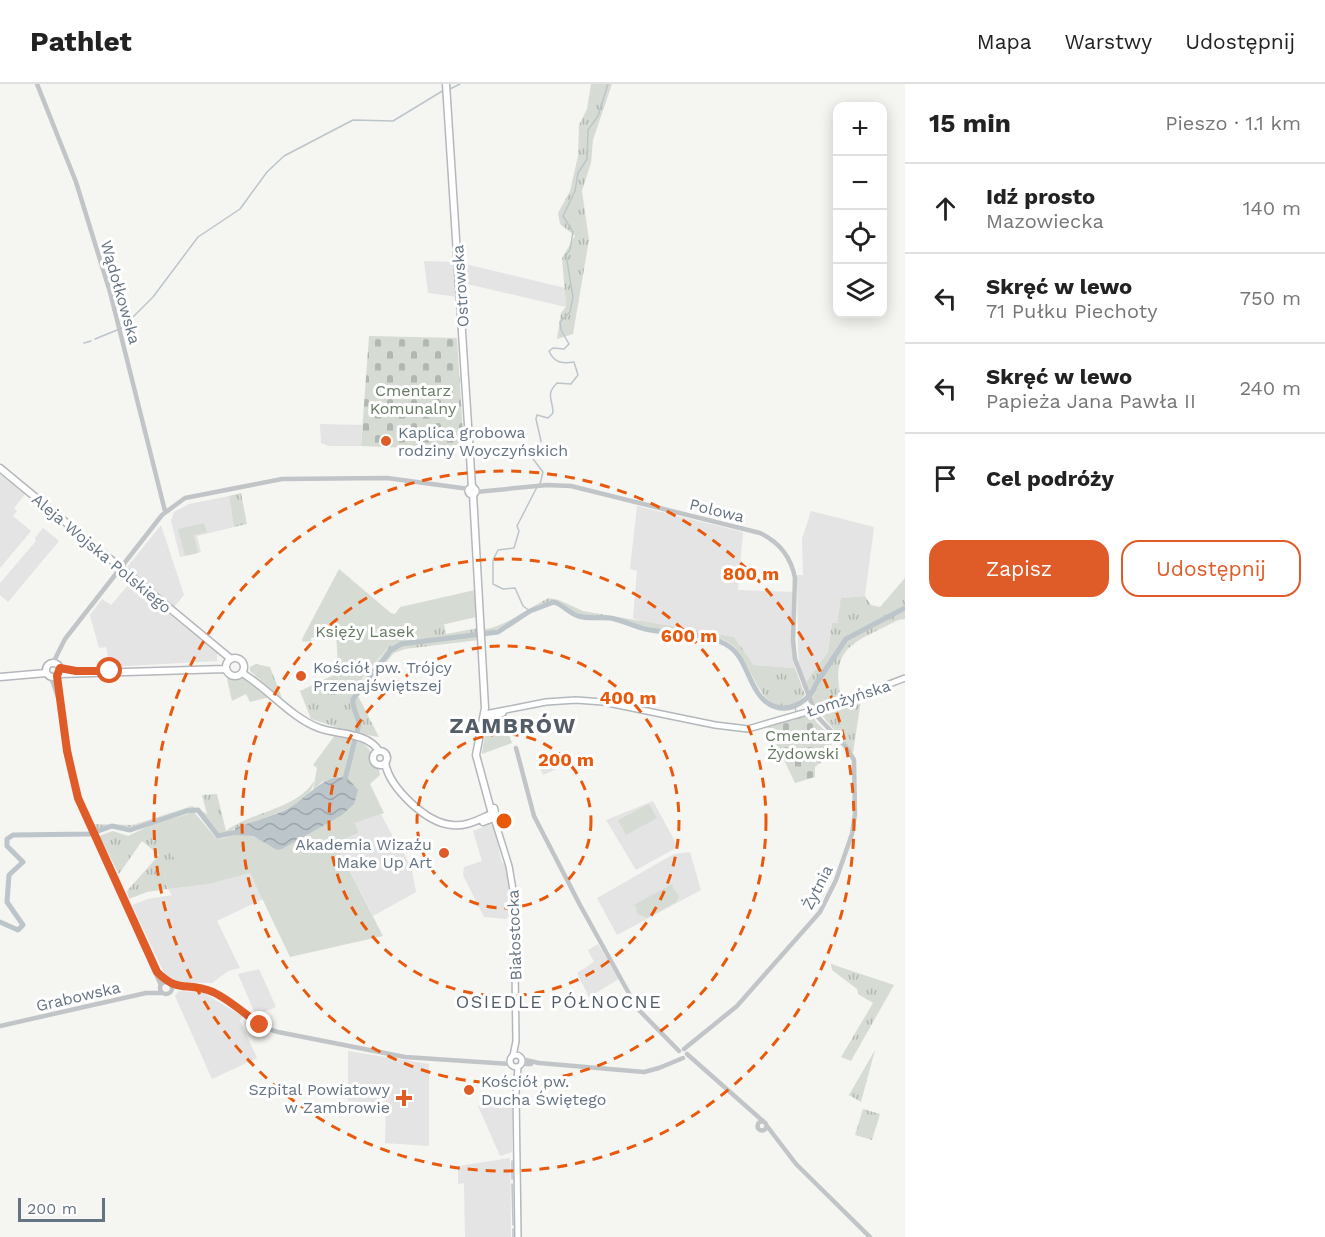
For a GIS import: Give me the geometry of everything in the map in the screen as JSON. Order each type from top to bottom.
[{"type":"main road","name":"Ostrowska","points":[[446,84],[485,716]]},
{"type":"main road","name":"Aleja Wojska Polskiego","points":[[0,468],[204,638],[226,663],[242,662],[243,671],[300,717],[320,728],[370,741],[377,752]]},
{"type":"main road","points":[[0,676],[53,671],[226,663],[243,671]]},
{"type":"main road","name":"Łomżyńska","points":[[485,716],[546,702],[576,700],[603,702],[742,729],[814,710],[882,688],[905,678]]},
{"type":"main road","name":"Białostocka","points":[[485,716],[476,759],[509,867],[514,896],[518,1237]]},
{"type":"main road","points":[[383,764],[374,762],[377,752],[386,755],[383,764],[400,798],[441,825],[464,828],[494,816]]},
{"type":"street","name":"Wądołkowska","points":[[37,84],[76,182],[119,329],[165,511]]},
{"type":"street","name":"Polowa","points":[[165,511],[189,497],[282,479],[387,478],[472,491],[535,486],[571,486],[756,532],[774,541],[788,557],[795,578],[793,649],[814,710]]},
{"type":"street","points":[[165,511],[61,645],[53,671],[71,771],[92,834],[162,987],[196,987],[216,994],[260,1025],[278,1032],[405,1057],[516,1061]]},
{"type":"street","name":"Żytnia","points":[[516,1061],[644,1072],[669,1064],[738,1006],[811,923],[826,902],[841,867],[854,823],[855,766],[847,748],[814,710]]},
{"type":"street","points":[[516,748],[530,805],[548,846],[637,1008],[683,1053],[751,1111],[820,1187],[870,1237]]},
{"type":"street","name":"Grabowska","points":[[0,1026],[146,993],[162,987],[167,995],[171,988]]},
{"type":"shaded area","points":[[424,261],[455,262],[458,297],[428,293]]},
{"type":"shaded area","points":[[461,263],[565,288],[566,307],[463,283]]},
{"type":"shaded area","points":[[320,424],[362,425],[361,446],[329,446],[321,443]]},
{"type":"shaded area","points":[[0,471],[26,493],[14,508],[17,511],[13,516],[31,531],[0,568]]},
{"type":"shaded area","points":[[229,496],[234,527],[197,536],[201,552],[180,557],[171,521],[174,512],[189,504]]},
{"type":"shaded area","points":[[637,506],[743,532],[738,590],[794,592],[795,668],[754,665],[734,637],[645,623],[633,618],[637,571],[630,569]]},
{"type":"shaded area","points":[[811,511],[874,527],[865,596],[841,598],[837,623],[832,623],[828,652],[806,682],[799,667],[797,575],[803,575],[802,539]]},
{"type":"shaded area","points":[[161,525],[184,595],[174,607],[129,571],[128,566]]},
{"type":"shaded area","points":[[43,528],[59,541],[8,602],[0,595],[0,583],[36,541],[35,538]]},
{"type":"shaded area","points":[[130,583],[217,653],[217,661],[110,667],[106,647],[99,648],[90,615],[102,599],[111,605]]},
{"type":"shaded area","points":[[560,754],[564,766],[543,775],[536,759]]},
{"type":"shaded area","points":[[653,801],[678,847],[636,870],[606,820]]},
{"type":"shaded area","points":[[381,814],[395,841],[401,846],[412,871],[416,892],[373,916],[335,843],[359,833],[355,823]]},
{"type":"shaded area","points":[[490,824],[494,825],[501,860],[506,867],[512,913],[506,919],[484,917],[463,875],[464,867],[482,861],[473,831]]},
{"type":"shaded area","points":[[690,852],[701,890],[617,935],[597,898],[674,854]]},
{"type":"shaded area","points":[[250,873],[263,899],[217,921],[240,968],[228,971],[212,983],[179,982],[166,977],[132,905],[148,899],[172,895],[168,889],[210,884]]},
{"type":"shaded area","points":[[598,944],[619,979],[589,997],[577,973],[594,962],[588,950]]},
{"type":"shaded area","points":[[259,969],[276,1007],[256,1016],[238,974]]},
{"type":"shaded area","points":[[179,991],[202,992],[242,1016],[240,1021],[257,1058],[212,1079],[175,996]]},
{"type":"shaded area","points":[[348,1051],[429,1064],[429,1146],[385,1143],[386,1104],[348,1101]]},
{"type":"shaded area","points":[[512,1095],[512,1152],[500,1156],[478,1106]]},
{"type":"shaded area","points":[[510,1158],[511,1237],[465,1237],[464,1183],[458,1184],[458,1166]]},
{"type":"green space","points":[[591,84],[612,84],[593,140],[591,163],[582,191],[589,240],[573,334],[557,339],[561,313],[566,307],[562,258],[575,236],[560,224],[558,213],[570,191],[578,156],[579,125],[587,109]]},
{"type":"green space","name":"Cmentarz Komunalny","points":[[369,336],[457,338],[464,450],[361,446]]},
{"type":"green space","points":[[241,493],[247,524],[234,527],[229,496]]},
{"type":"green space","points":[[204,523],[207,532],[194,535],[198,553],[185,556],[178,529]]},
{"type":"green space","name":"Księży Lasek","points":[[339,569],[395,614],[400,607],[475,590],[476,617],[420,630],[425,638],[391,644],[346,698],[340,699],[336,633],[311,638],[311,641],[303,642],[302,639]]},
{"type":"green space","points":[[905,578],[905,619],[898,620],[870,634],[850,647],[839,667],[838,680],[841,698],[814,706],[806,682],[828,652],[832,623],[837,623],[841,598],[865,596],[871,605],[880,607]]},
{"type":"green space","points":[[549,598],[583,611],[734,637],[754,665],[795,668],[805,695],[791,705],[779,707],[769,701],[760,690],[739,652],[723,640],[706,635],[659,630],[610,617],[579,614],[555,601],[536,606],[503,627],[485,634],[484,629],[508,621]]},
{"type":"green space","points":[[444,624],[446,634],[478,628],[479,640],[405,649],[394,653],[358,696],[379,737],[354,733],[311,719],[300,691],[338,673],[340,698],[350,693],[360,678],[363,680],[391,644],[425,638],[419,630]]},
{"type":"green space","points":[[256,664],[270,667],[282,698],[250,671],[250,667]]},
{"type":"green space","points":[[246,678],[270,697],[250,702],[246,694],[232,701],[227,679]]},
{"type":"green space","points":[[861,700],[853,753],[820,713],[821,710]]},
{"type":"green space","name":"Cmentarz Żydowski","points":[[811,713],[817,723],[836,741],[828,747],[825,759],[815,767],[815,777],[795,783],[768,727]]},
{"type":"green space","points":[[503,719],[512,743],[482,754],[489,727]]},
{"type":"green space","points":[[335,735],[361,741],[370,750],[370,763],[379,770],[380,775],[370,784],[384,813],[355,823],[359,833],[335,843],[383,936],[290,957],[250,873],[210,884],[168,889],[164,872],[178,862],[152,834],[151,825],[194,812],[216,838],[247,835],[277,850],[331,821],[341,776],[322,782],[313,790],[317,768],[313,765]]},
{"type":"green space","points":[[314,781],[311,790],[294,805],[235,828],[229,833],[218,835],[202,812],[197,809],[207,814],[202,795],[217,794],[226,831],[297,798]]},
{"type":"green space","points":[[649,804],[657,818],[626,835],[618,820]]},
{"type":"green space","points":[[192,806],[196,808],[130,827],[114,825],[94,830],[92,824],[133,825]]},
{"type":"green space","points":[[151,825],[152,834],[179,862],[164,872],[168,889],[147,892],[129,899],[127,891],[159,855],[142,841],[119,874],[99,836],[113,831],[128,836]]},
{"type":"green space","points":[[674,883],[672,886],[679,896],[676,902],[647,918],[637,914],[636,906],[632,906]]},
{"type":"green space","points":[[831,964],[894,985],[851,1061],[841,1057],[873,1003],[858,994],[857,989],[832,970]]},
{"type":"green space","points":[[875,1050],[861,1102],[849,1095]]},
{"type":"green space","points":[[863,1109],[880,1114],[872,1140],[855,1135]]},
{"type":"water","points":[[347,777],[358,790],[354,804],[342,815],[282,849],[277,850],[253,836],[235,835],[235,828],[293,806],[329,779]]},
{"type":"waterway","points":[[450,89],[460,84]]},
{"type":"waterway","points":[[540,484],[543,472],[530,455],[530,449],[539,445],[541,441],[537,415],[548,418],[553,413],[550,394],[553,387],[557,383],[571,384],[578,375],[574,362],[559,362],[549,351],[553,348],[564,349],[569,344],[561,330],[560,322],[570,312],[573,297],[566,255],[570,250],[573,232],[563,216],[575,191],[578,173],[587,159],[588,130],[598,116],[608,84]]},
{"type":"waterway","points":[[95,339],[122,328],[153,297],[198,237],[240,209],[267,172],[284,156],[353,120],[393,121],[444,90]]},
{"type":"waterway","points":[[84,343],[91,341]]},
{"type":"waterway","points":[[530,611],[523,606],[515,588],[503,589],[493,584],[493,560],[498,550],[514,548],[519,531],[517,526],[537,487]]},
{"type":"waterway","points":[[344,783],[359,724],[353,699],[391,650],[401,644],[498,632],[530,611],[554,602],[578,616],[610,618],[645,629],[700,636],[721,642],[736,653],[755,688],[767,703],[776,707],[788,708],[800,703],[810,695],[846,639],[905,608]]},
{"type":"waterway","points":[[795,706],[796,712]]},
{"type":"waterway","points":[[798,718],[808,715]]},
{"type":"waterway","points":[[0,922],[18,930],[23,925],[7,902],[9,875],[23,862],[7,846],[7,839],[13,835],[90,834],[112,826],[130,830],[187,811],[198,810],[218,836],[242,831]]},
{"type":"waterway","points":[[512,1161],[512,1179]]},
{"type":"waterway","points":[[512,1184],[513,1225]]},
{"type":"waterway","points":[[513,1229],[513,1237]]},
{"type":"place","name":"Kaplica grobowa rodziny Woyczyńskich","points":[[386,441]]},
{"type":"place","name":"Kościół pw. Trójcy Przenajświętszej","points":[[301,676]]},
{"type":"place","name":"Akademia Wizażu Make Up Art","points":[[444,853]]},
{"type":"place","name":"Kościół pw. Ducha Świętego","points":[[469,1090]]},
{"type":"place","name":"Szpital Powiatowy w Zambrowie","points":[[404,1098]]},
{"type":"district","name":"ZAMBRÓW","points":[[513,725]]},
{"type":"district","name":"OSIEDLE PÓŁNOCNE","points":[[559,1002]]},
{"type":"route","points":[[110,671],[76,671],[60,668],[57,676],[71,771],[88,824],[157,972],[165,982],[171,985],[196,987],[216,994],[260,1025]]}]
